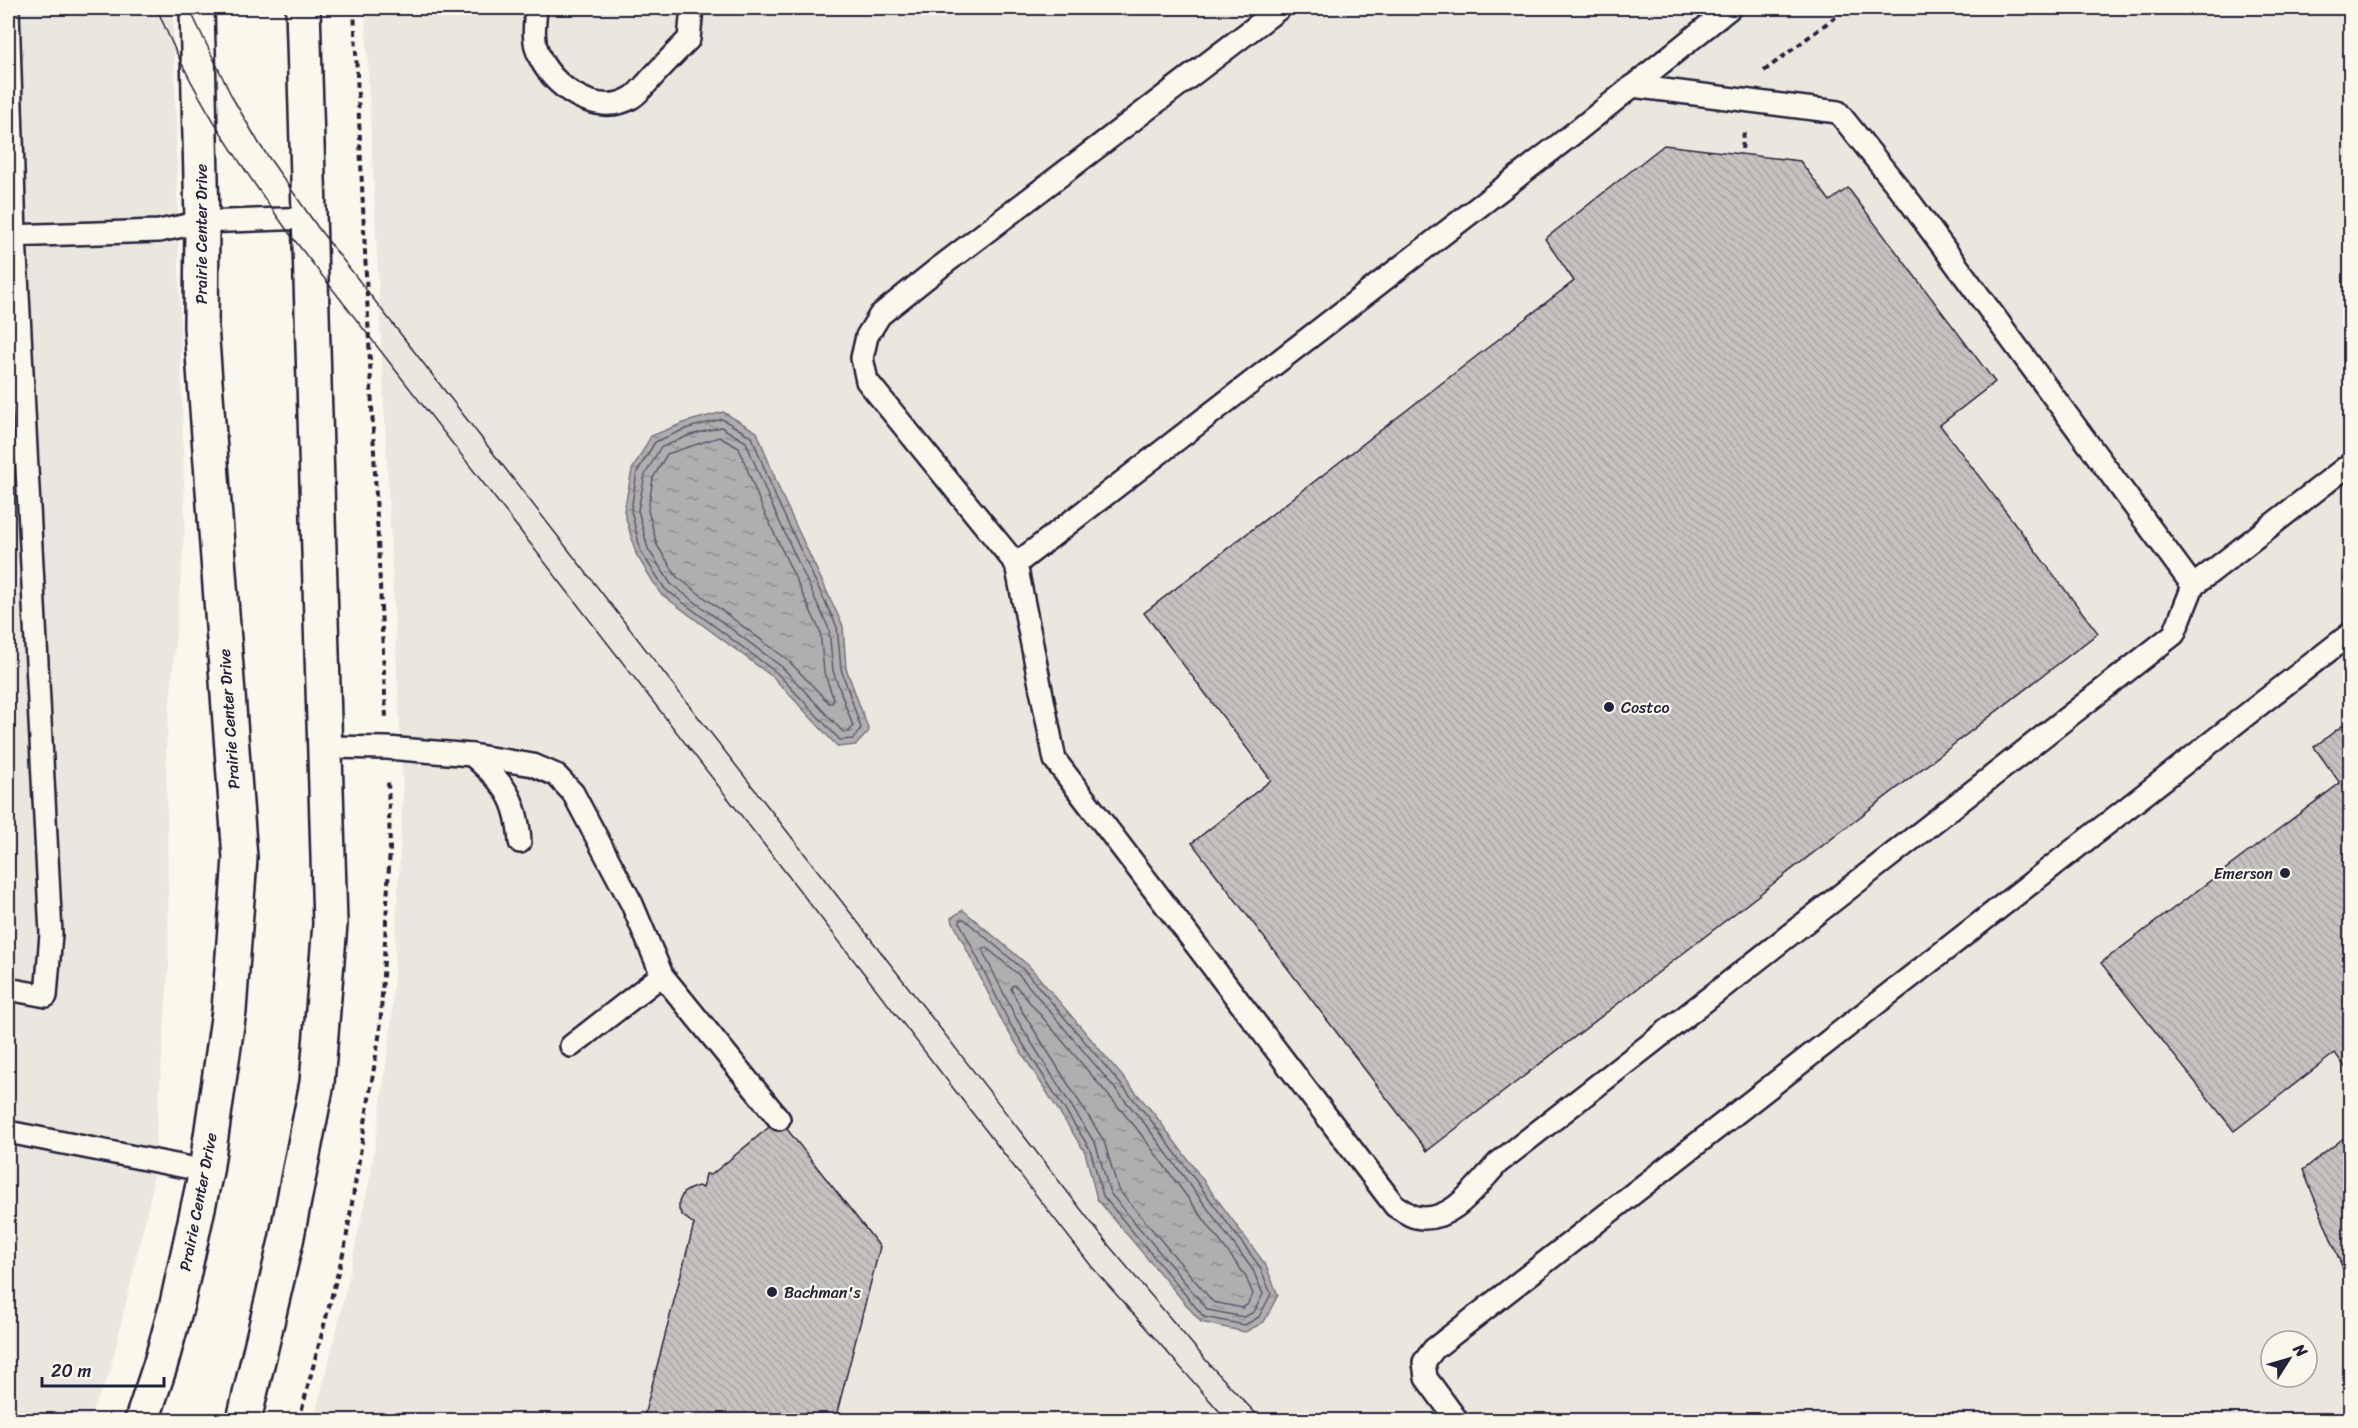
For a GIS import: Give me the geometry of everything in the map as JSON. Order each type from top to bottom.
[{"type":"main road","name":"Prairie Center Drive","points":[[142,1420],[177,1304],[207,1171],[229,1011],[240,858],[201,327],[202,222],[197,8]]},
{"type":"main road","points":[[244,1420],[286,1241],[317,1083],[330,924],[303,8]]},
{"type":"lane","points":[[8,8],[11,236],[51,934],[46,996],[8,989]]},
{"type":"lane","points":[[536,8],[534,37],[538,54],[548,70],[571,93],[593,102],[615,103],[632,98],[689,39],[692,8]]},
{"type":"lane","points":[[1280,8],[880,315],[867,336],[862,358],[867,381],[1016,564],[1055,760],[1395,1206],[1414,1217],[1437,1218],[1462,1201],[1498,1163],[2174,634],[2193,586],[2350,464]]},
{"type":"lane","points":[[1016,564],[1730,8]]},
{"type":"lane","points":[[1632,86],[1838,112],[1910,202],[2193,586]]},
{"type":"lane","points":[[11,236],[159,231],[202,222],[310,218]]},
{"type":"lane","points":[[1457,1420],[1426,1378],[1424,1362],[1434,1349],[2350,634]]},
{"type":"lane","points":[[326,747],[387,748],[472,755],[533,765],[556,775],[573,793],[632,904],[662,975],[779,1119]]},
{"type":"lane","points":[[472,755],[501,783],[513,800],[518,819],[520,842]]},
{"type":"lane","points":[[571,1046],[662,975]]},
{"type":"lane","points":[[8,1132],[207,1171]]},
{"type":"shaded area","points":[[8,8],[173,8],[185,527],[166,750],[169,965],[152,1190],[110,1372],[88,1420],[8,1420]]},
{"type":"shaded area","points":[[365,8],[2350,8],[2350,1420],[314,1420],[341,1312],[371,1173],[391,1030],[403,795]]},
{"type":"water","points":[[723,412],[757,432],[782,496],[843,626],[846,668],[869,731],[856,745],[838,747],[774,678],[660,593],[636,554],[624,511],[632,470],[651,436],[686,422]]},
{"type":"water","points":[[963,910],[1029,966],[1155,1115],[1265,1264],[1278,1295],[1264,1322],[1245,1332],[1201,1322],[1097,1199],[1085,1152],[1004,1025],[951,918]]},
{"type":"building","name":"Costco","points":[[1664,145],[1800,161],[1830,201],[1848,188],[1995,382],[1940,425],[2098,633],[1427,1151],[1192,843],[1271,780],[1144,613],[1574,281],[1545,239]]},
{"type":"building","name":"Emerson","points":[[2350,720],[2350,1074],[2335,1053],[2234,1131],[2101,963],[2340,783],[2314,747]]},
{"type":"building","name":"Bachman's","points":[[779,1119],[880,1247],[835,1420],[643,1420],[694,1224],[679,1210],[679,1202],[683,1193],[698,1186],[703,1188],[706,1174],[711,1175]]},
{"type":"building","points":[[2350,1133],[2350,1286],[2303,1170]]},
{"type":"tram line","points":[[157,8],[199,97],[251,179],[289,233],[1092,1267],[1227,1420]]},
{"type":"tram line","points":[[189,8],[232,97],[260,145],[319,229],[1111,1248],[1210,1365],[1262,1420]]},
{"type":"place","name":"Costco","points":[[1609,707]]},
{"type":"place","name":"Emerson","points":[[2285,873]]},
{"type":"place","name":"Bachman's","points":[[772,1292]]}]
